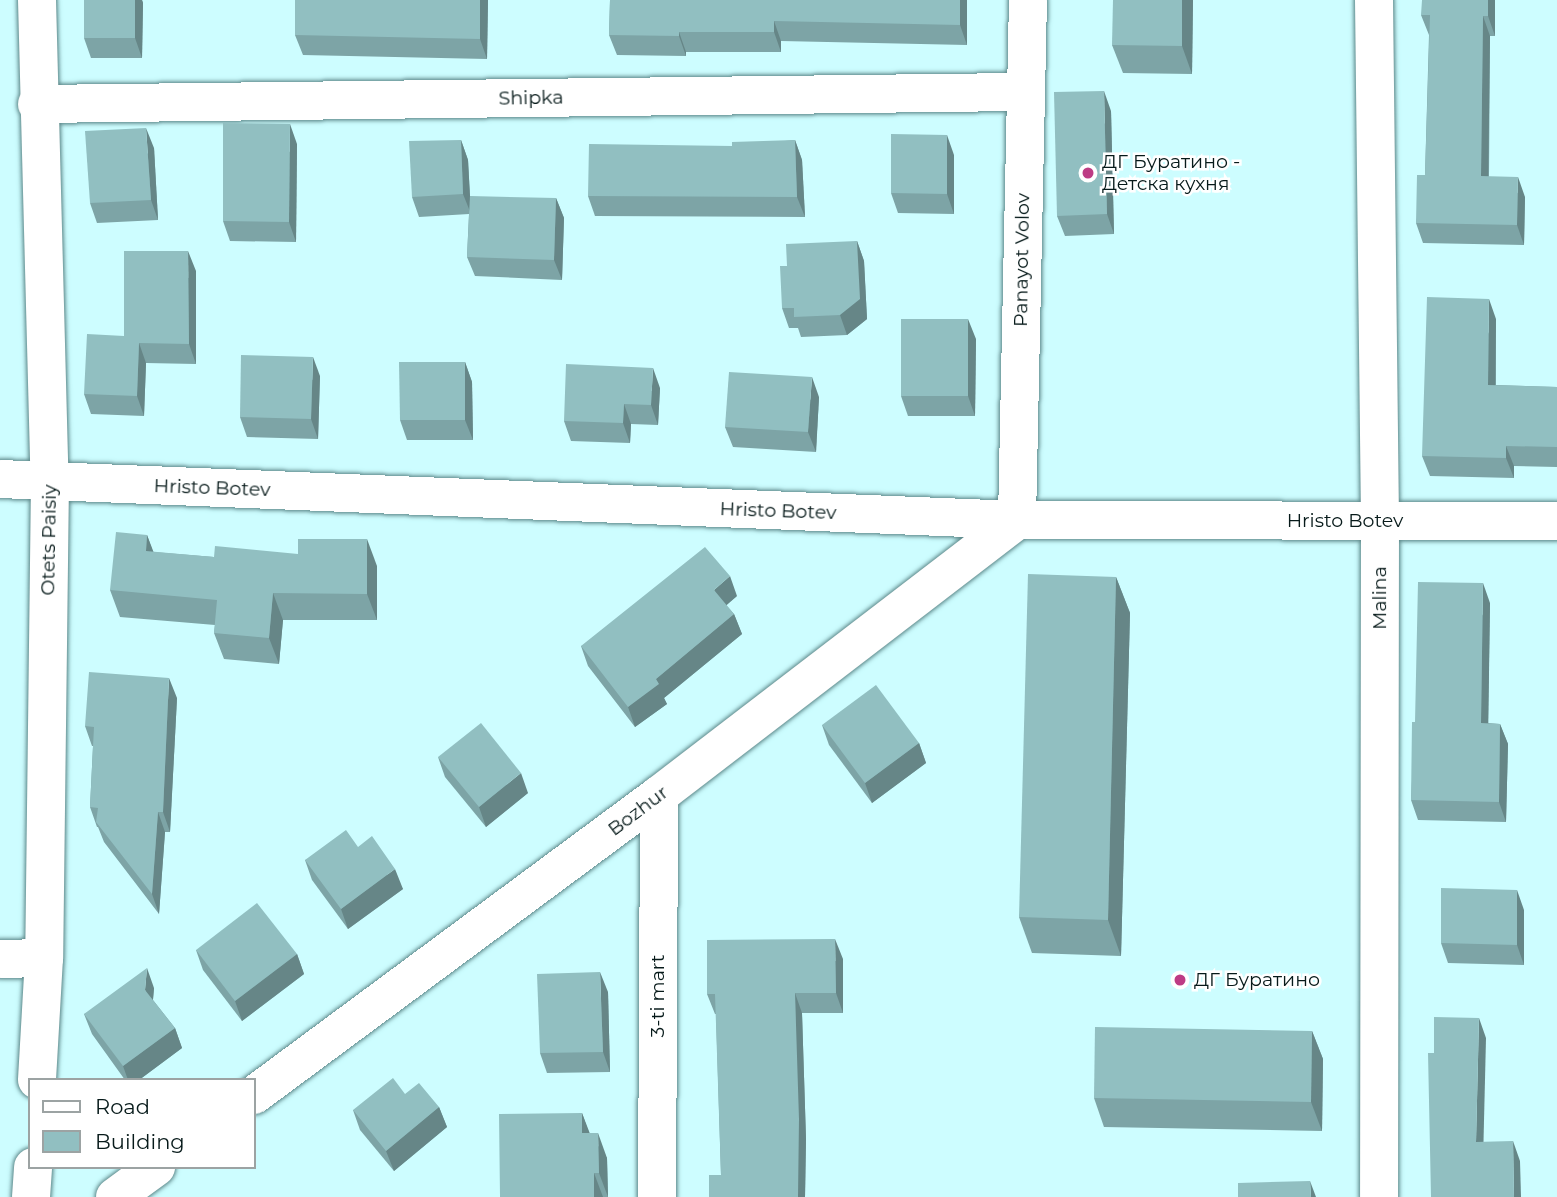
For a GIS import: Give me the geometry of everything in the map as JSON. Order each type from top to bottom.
[{"type":"street","name":"Otets Paisiy","points":[[37,0],[37,104],[50,481],[44,958],[37,1078]]},
{"type":"street","name":"Panayot Volov","points":[[1017,520],[1028,0]]},
{"type":"street","name":"Malina","points":[[1374,0],[1380,521],[1379,1197]]},
{"type":"street","name":"Shipka","points":[[37,104],[1025,92]]},
{"type":"street","name":"Hristo Botev","points":[[0,479],[1017,520],[1557,521]]},
{"type":"street","name":"Bozhur","points":[[256,1094],[659,795],[1017,520]]},
{"type":"street","name":"3-ti mart","points":[[657,1197],[659,795]]},
{"type":"street","points":[[0,959],[44,958]]},
{"type":"street","points":[[31,1197],[33,1169]]},
{"type":"street","points":[[116,1197],[153,1169]]},
{"type":"building","points":[[84,0],[135,0],[135,38],[84,38]]},
{"type":"building","points":[[295,0],[480,0],[480,39],[295,35]]},
{"type":"building","points":[[610,0],[960,0],[960,25],[774,21],[774,32],[679,32],[679,36],[609,35]]},
{"type":"building","points":[[1113,0],[1182,0],[1182,46],[1112,45]]},
{"type":"building","points":[[1422,0],[1488,0],[1488,16],[1483,16],[1481,176],[1518,177],[1517,225],[1416,223],[1417,175],[1425,175],[1430,15],[1421,15]]},
{"type":"building","name":"ДГ Буратино - Детска кухня","points":[[1104,91],[1107,214],[1057,216],[1054,92]]},
{"type":"building","points":[[223,123],[290,124],[289,222],[223,221]]},
{"type":"building","points":[[146,128],[151,200],[90,203],[85,131]]},
{"type":"building","points":[[891,134],[947,135],[947,194],[891,193]]},
{"type":"building","points":[[461,140],[463,194],[412,197],[409,141]]},
{"type":"building","points":[[795,140],[797,197],[588,196],[589,144],[732,146],[732,142]]},
{"type":"building","points":[[470,196],[556,198],[554,260],[467,257]]},
{"type":"building","points":[[857,241],[860,299],[840,315],[794,317],[794,308],[782,308],[780,266],[787,266],[786,244]]},
{"type":"building","points":[[124,251],[188,251],[189,344],[139,343],[137,396],[84,394],[87,334],[124,336]]},
{"type":"building","points":[[1427,297],[1489,299],[1488,385],[1557,387],[1557,447],[1506,446],[1506,458],[1422,456]]},
{"type":"building","points":[[901,319],[968,319],[968,396],[901,396]]},
{"type":"building","points":[[241,355],[313,357],[311,419],[240,417]]},
{"type":"building","points":[[399,362],[465,362],[465,420],[400,420]]},
{"type":"building","points":[[566,364],[653,368],[651,405],[624,404],[623,423],[564,421]]},
{"type":"building","points":[[729,372],[812,377],[808,432],[725,427]]},
{"type":"building","points":[[116,532],[147,535],[146,551],[214,557],[215,546],[298,554],[298,539],[367,539],[367,594],[273,593],[269,638],[214,633],[217,600],[110,590]]},
{"type":"building","points":[[705,547],[730,576],[714,590],[734,614],[656,679],[659,684],[628,707],[581,646]]},
{"type":"building","points":[[1028,574],[1116,577],[1108,920],[1019,917]]},
{"type":"building","points":[[1418,582],[1483,583],[1481,723],[1500,724],[1499,802],[1411,800]]},
{"type":"building","points":[[89,672],[169,678],[163,812],[158,812],[152,894],[96,822],[98,808],[90,807],[94,727],[85,726]]},
{"type":"building","points":[[876,685],[919,743],[865,783],[822,725]]},
{"type":"building","points":[[481,723],[521,773],[479,807],[438,757]]},
{"type":"building","points":[[346,830],[358,847],[372,836],[395,869],[341,909],[305,860]]},
{"type":"building","points":[[1441,888],[1517,890],[1517,945],[1441,943]]},
{"type":"building","points":[[257,903],[297,954],[235,1001],[196,950]]},
{"type":"building","points":[[835,939],[836,993],[795,993],[799,1119],[798,1197],[709,1197],[709,1175],[721,1175],[715,994],[707,994],[707,940]]},
{"type":"building","points":[[147,968],[145,990],[175,1028],[123,1066],[84,1014]]},
{"type":"building","points":[[600,972],[603,1052],[540,1053],[537,974]]},
{"type":"building","points":[[1434,1017],[1479,1018],[1476,1142],[1513,1141],[1514,1197],[1431,1197],[1428,1053],[1434,1053]]},
{"type":"building","points":[[1095,1027],[1312,1031],[1311,1102],[1094,1098]]},
{"type":"building","points":[[393,1078],[405,1094],[419,1083],[439,1107],[386,1151],[353,1110]]},
{"type":"building","points":[[582,1113],[582,1133],[598,1133],[599,1173],[594,1173],[594,1197],[500,1197],[499,1114]]},
{"type":"building","points":[[1310,1181],[1311,1197],[1238,1197],[1238,1183]]},
{"type":"place","name":"ДГ Буратино - Детска кухня","points":[[1088,173]]},
{"type":"place","name":"ДГ Буратино","points":[[1180,980]]}]
